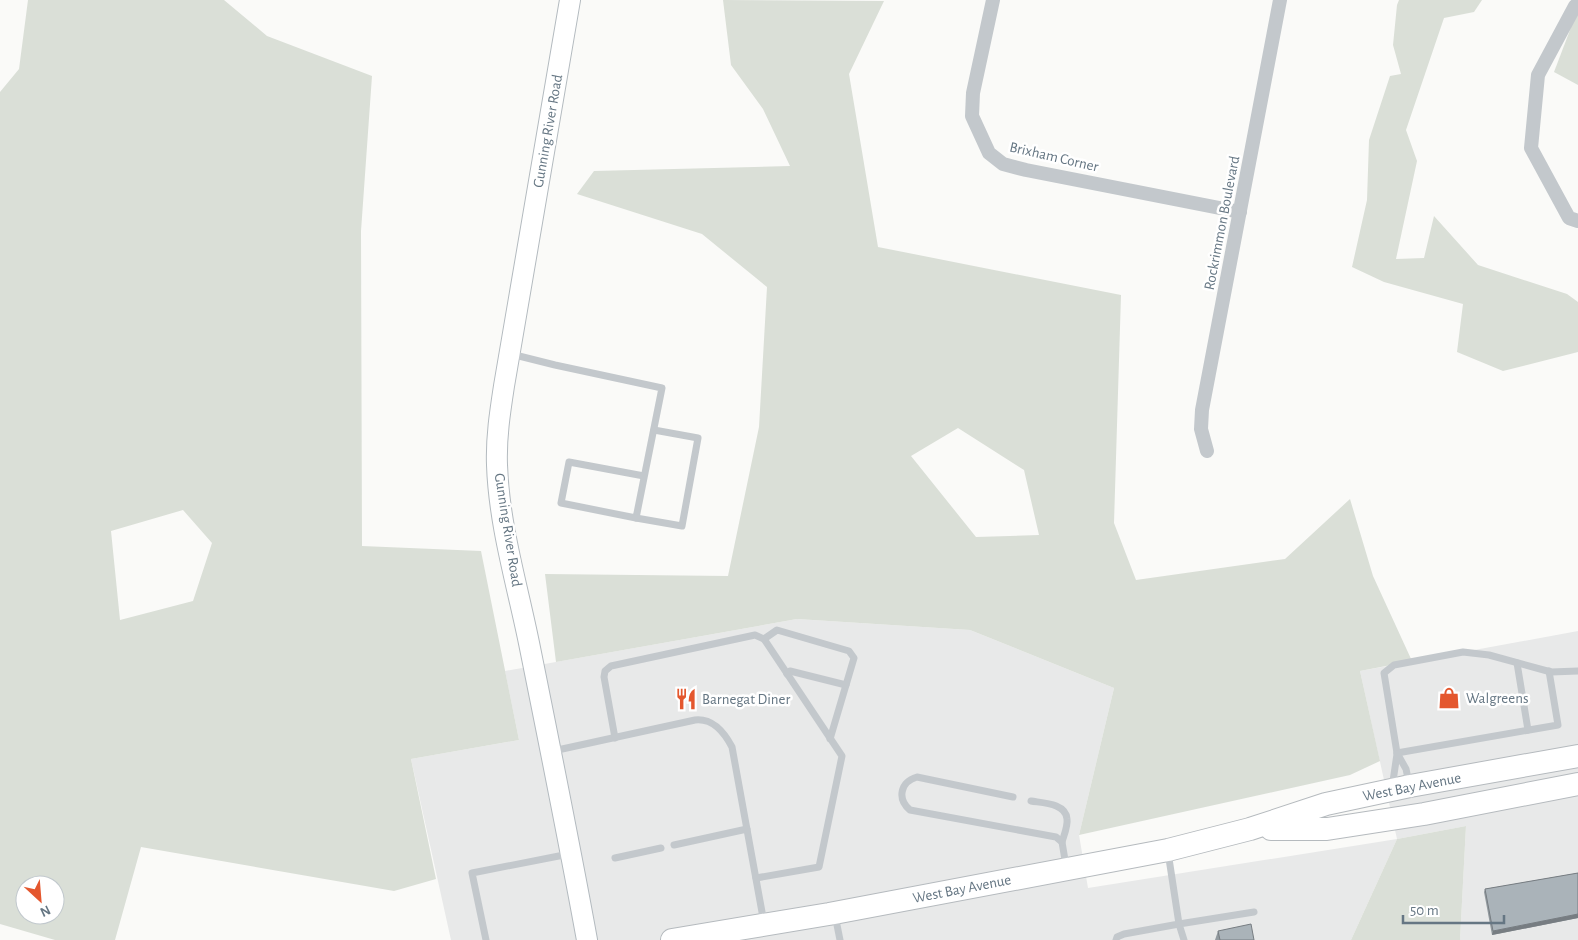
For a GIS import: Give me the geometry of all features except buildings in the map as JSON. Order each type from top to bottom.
[{"type":"main road","name":"West Bay Avenue","points":[[672,940],[712,937],[764,924],[834,913],[1168,850],[1250,829],[1326,804],[1401,788],[1578,756]]},
{"type":"main road","name":"West Bay Avenue","points":[[1250,829],[1327,829],[1357,825],[1578,784]]},
{"type":"main road","points":[[1357,825],[1393,808],[1402,801],[1401,788]]},
{"type":"street","name":"Gunning River Road","points":[[570,0],[510,354],[497,443],[499,495],[588,940]]},
{"type":"street","name":"Brixham Corner","points":[[993,0],[973,93],[972,116],[989,153],[1003,164],[1026,170],[1240,212]]},
{"type":"street","name":"Rockrimmon Boulevard","points":[[1207,451],[1201,429],[1202,410],[1280,0]]},
{"type":"street","points":[[1575,6],[1538,75],[1531,148],[1570,218],[1578,222]]},
{"type":"lane","points":[[510,354],[662,388],[636,518]]},
{"type":"lane","points":[[644,476],[569,462],[562,503],[682,526],[698,438],[654,430]]},
{"type":"lane","points":[[764,639],[777,630],[849,651],[854,658],[830,739]]},
{"type":"lane","points":[[615,738],[604,677],[605,671],[611,666],[755,636],[764,639],[842,756],[819,867],[756,878]]},
{"type":"lane","points":[[1401,788],[1384,673],[1394,665],[1463,652],[1489,655],[1549,672],[1578,671]]},
{"type":"lane","points":[[1518,663],[1528,730]]},
{"type":"lane","points":[[787,674],[790,671],[846,684]]},
{"type":"lane","points":[[1397,753],[1558,725],[1549,672]]},
{"type":"lane","points":[[550,752],[695,720],[704,719],[716,725],[725,734],[732,747],[764,924]]},
{"type":"lane","points":[[1397,753],[1406,769],[1401,788]]},
{"type":"lane","points":[[1013,797],[917,777],[909,779],[904,785],[901,798],[904,805],[910,810],[1050,835],[1062,842]]},
{"type":"lane","points":[[1031,801],[1060,807],[1066,813],[1068,820],[1062,842],[1066,869]]},
{"type":"lane","points":[[674,845],[747,829]]},
{"type":"lane","points":[[615,858],[661,848]]},
{"type":"lane","points":[[1168,850],[1179,924],[1184,940]]},
{"type":"lane","points":[[486,940],[472,873],[571,853]]},
{"type":"lane","points":[[1116,940],[1124,934],[1254,912]]},
{"type":"lane","points":[[834,913],[840,940]]},
{"type":"shaded area","points":[[28,0],[224,0],[267,36],[372,76],[361,231],[362,546],[481,551],[519,740],[411,759],[436,879],[394,891],[141,847],[115,940],[55,940],[0,924],[0,92],[19,69]],"holes":[[[183,510],[212,543],[193,601],[120,620],[111,531]]]},
{"type":"shaded area","points":[[723,0],[884,1],[849,74],[878,247],[1121,295],[1114,523],[1136,580],[1285,559],[1350,499],[1373,576],[1412,661],[1360,671],[1380,761],[1350,775],[1079,835],[1114,688],[970,630],[797,619],[556,662],[545,574],[728,576],[759,427],[767,287],[702,234],[577,194],[594,171],[790,166],[763,109],[731,65]],"holes":[[[958,428],[1024,470],[1039,535],[976,537],[911,456]]]},
{"type":"shaded area","points":[[1399,0],[1482,0],[1474,12],[1444,18],[1406,130],[1417,161],[1396,259],[1424,258],[1434,216],[1478,265],[1567,294],[1578,302],[1578,352],[1503,371],[1457,352],[1463,304],[1384,282],[1352,267],[1367,200],[1369,140],[1390,76],[1401,74],[1393,45]]},
{"type":"shaded area","points":[[1578,9],[1578,85],[1554,72]]},
{"type":"shaded area","points":[[797,619],[970,630],[1114,688],[1079,835],[1088,888],[1397,839],[1351,940],[451,940],[411,759],[519,740],[505,671]]},
{"type":"shaded area","points":[[1578,631],[1578,940],[1460,940],[1466,826],[1397,839],[1360,671]]},
{"type":"shaded area","points":[[1466,826],[1460,940],[1351,940],[1397,839]]},
{"type":"place","name":"Walgreens","points":[[1449,698]]},
{"type":"place","name":"Barnegat Diner","points":[[686,699]]}]
